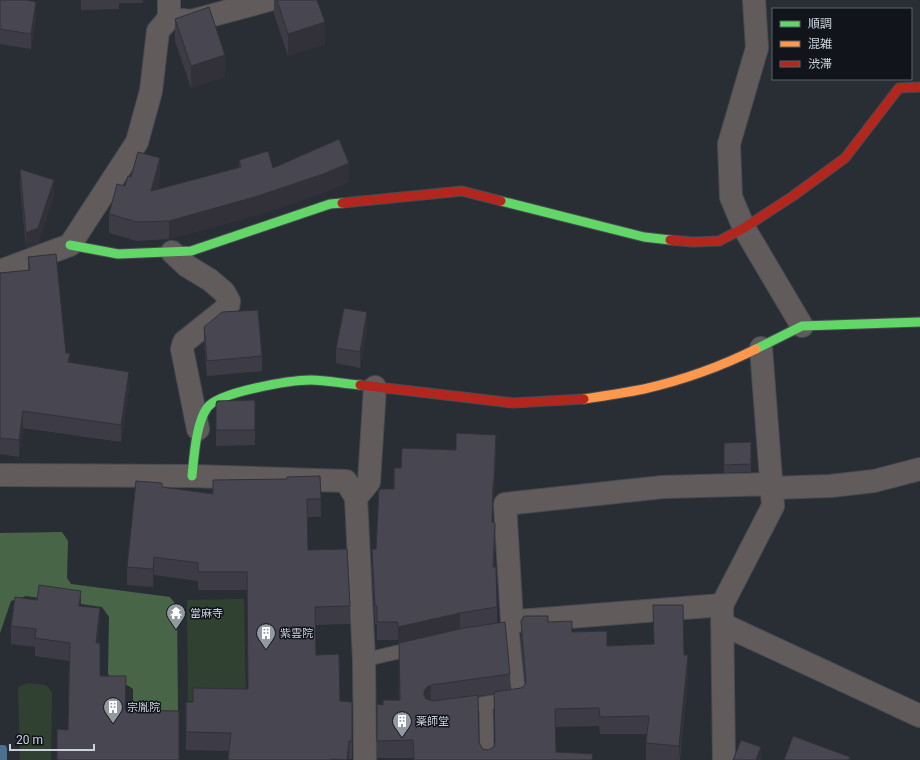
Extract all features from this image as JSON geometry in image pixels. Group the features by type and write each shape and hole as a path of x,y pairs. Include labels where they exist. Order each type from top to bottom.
{"street":[{"path":"70,245 137,142 151,91 158,31 169,9 190,21 269,0"},
{"path":"754,0 756,48 729,144 732,197 744,228 802,326"},
{"path":"0,271 70,245 118,254 191,251 330,204 462,191 644,237 693,242 719,241 744,228 845,158 899,88 920,88"},
{"path":"172,252 187,266 210,280 224,292 229,301 228,307 184,342 182,349 198,429"},
{"path":"192,476 198,429 207,407 226,396 272,384 312,380 513,403 577,400 643,389 698,374 761,348 802,326 920,322"},
{"path":"724,760 722,614 773,506 761,348"},
{"path":"356,498 369,482 375,387"},
{"path":"920,469 874,481 830,486 663,487 505,504 512,626 722,614 920,716"},
{"path":"0,475 192,476 346,480 356,498 364,660 365,760"}],"lane":[{"path":"447,709 519,698 512,626 477,636"},
{"path":"364,660 425,646"},
{"path":"486,703 487,760"}],"green space":[{"path":"62,532 68,541 67,578 71,584 170,597 177,606 178,713 133,711 133,689 127,685 113,684 108,673 109,617 102,607 26,596 11,601 0,633 0,533"},
{"path":"244,599 246,701 188,701 187,600"},
{"path":"27,683 46,685 52,692 51,760 20,760 18,687"}],"building":[{"path":"0,0 26,0 36,2 31,34 0,29"},
{"path":"277,0 317,0 325,22 288,34"},
{"path":"209,7 225,55 191,66 175,19"},
{"path":"339,139 349,163 326,173 258,196 169,221 137,222 109,214 117,184 125,186 128,176 131,177 138,152 160,158 151,191 241,167 239,160 268,151 273,168"},
{"path":"20,169 54,180 38,228 26,233"},
{"path":"56,254 66,353 70,353 68,362 129,372 121,425 23,411 19,440 0,438 0,273 30,270 28,257"},
{"path":"344,308 367,312 360,352 336,348"},
{"path":"258,310 262,356 207,361 204,327 222,312"},
{"path":"255,400 255,430 216,430 217,401"},
{"path":"456,433 496,435 492,522 495,523 493,567 496,567 497,607 460,613 398,627 398,622 377,622 372,549 376,549 379,489 394,489 394,468 401,468 402,448 456,450"},
{"path":"751,442 751,464 724,465 724,443"},
{"path":"320,476 321,499 307,499 308,550 347,549 350,606 315,607 316,655 339,654 340,701 352,702 352,741 349,741 347,760 228,760 231,733 186,732 186,702 193,702 193,688 248,689 247,572 198,572 198,563 154,557 153,569 127,567 136,481 162,483 162,487 213,494 213,480 287,479 287,477"},
{"path":"39,585 81,591 79,606 100,608 96,643 100,643 100,676 126,676 125,710 179,711 179,760 57,760 57,729 68,730 70,643 35,638 36,629 11,626 15,597 37,600"},
{"path":"653,605 683,605 684,655 688,655 679,746 646,743 649,716 600,717 599,708 555,709 556,752 593,754 592,760 414,760 413,740 377,741 377,704 383,705 383,700 400,700 399,643 464,628 505,622 510,674 431,685 424,691 426,699 433,701 478,695 479,743 483,749 488,750 494,747 495,742 494,692 521,688 526,683 521,621 524,616 548,616 548,622 572,621 572,632 607,631 607,646 654,644"},
{"path":"793,736 850,757 849,760 784,760"},
{"path":"741,740 761,747 756,760 733,760"}],"waterway":[{"path":"0,749 3,749 3,760"}],"traffic: fast":[{"path":"501,201 644,237 670,240"},
{"path":"70,245 118,254 191,251 330,204 342,203"},
{"path":"756,349 802,326 920,322"},
{"path":"192,476 196,440 200,422 207,408 214,402 239,392 288,382 317,380 360,385"}],"traffic: slow":[{"path":"584,399 644,389 673,381 715,367 756,349"}],"traffic: jam":[{"path":"670,240 693,242 719,241 744,228 793,196 845,158 899,88 920,87"},
{"path":"342,203 462,191 501,201"},
{"path":"360,385 513,403 584,399"}],"place":[{"name":"當麻寺","path":"176,630"},
{"name":"紫雲院","path":"266,650"},
{"name":"宗胤院","path":"113,724"},
{"name":"薬師堂","path":"402,738"}]}
